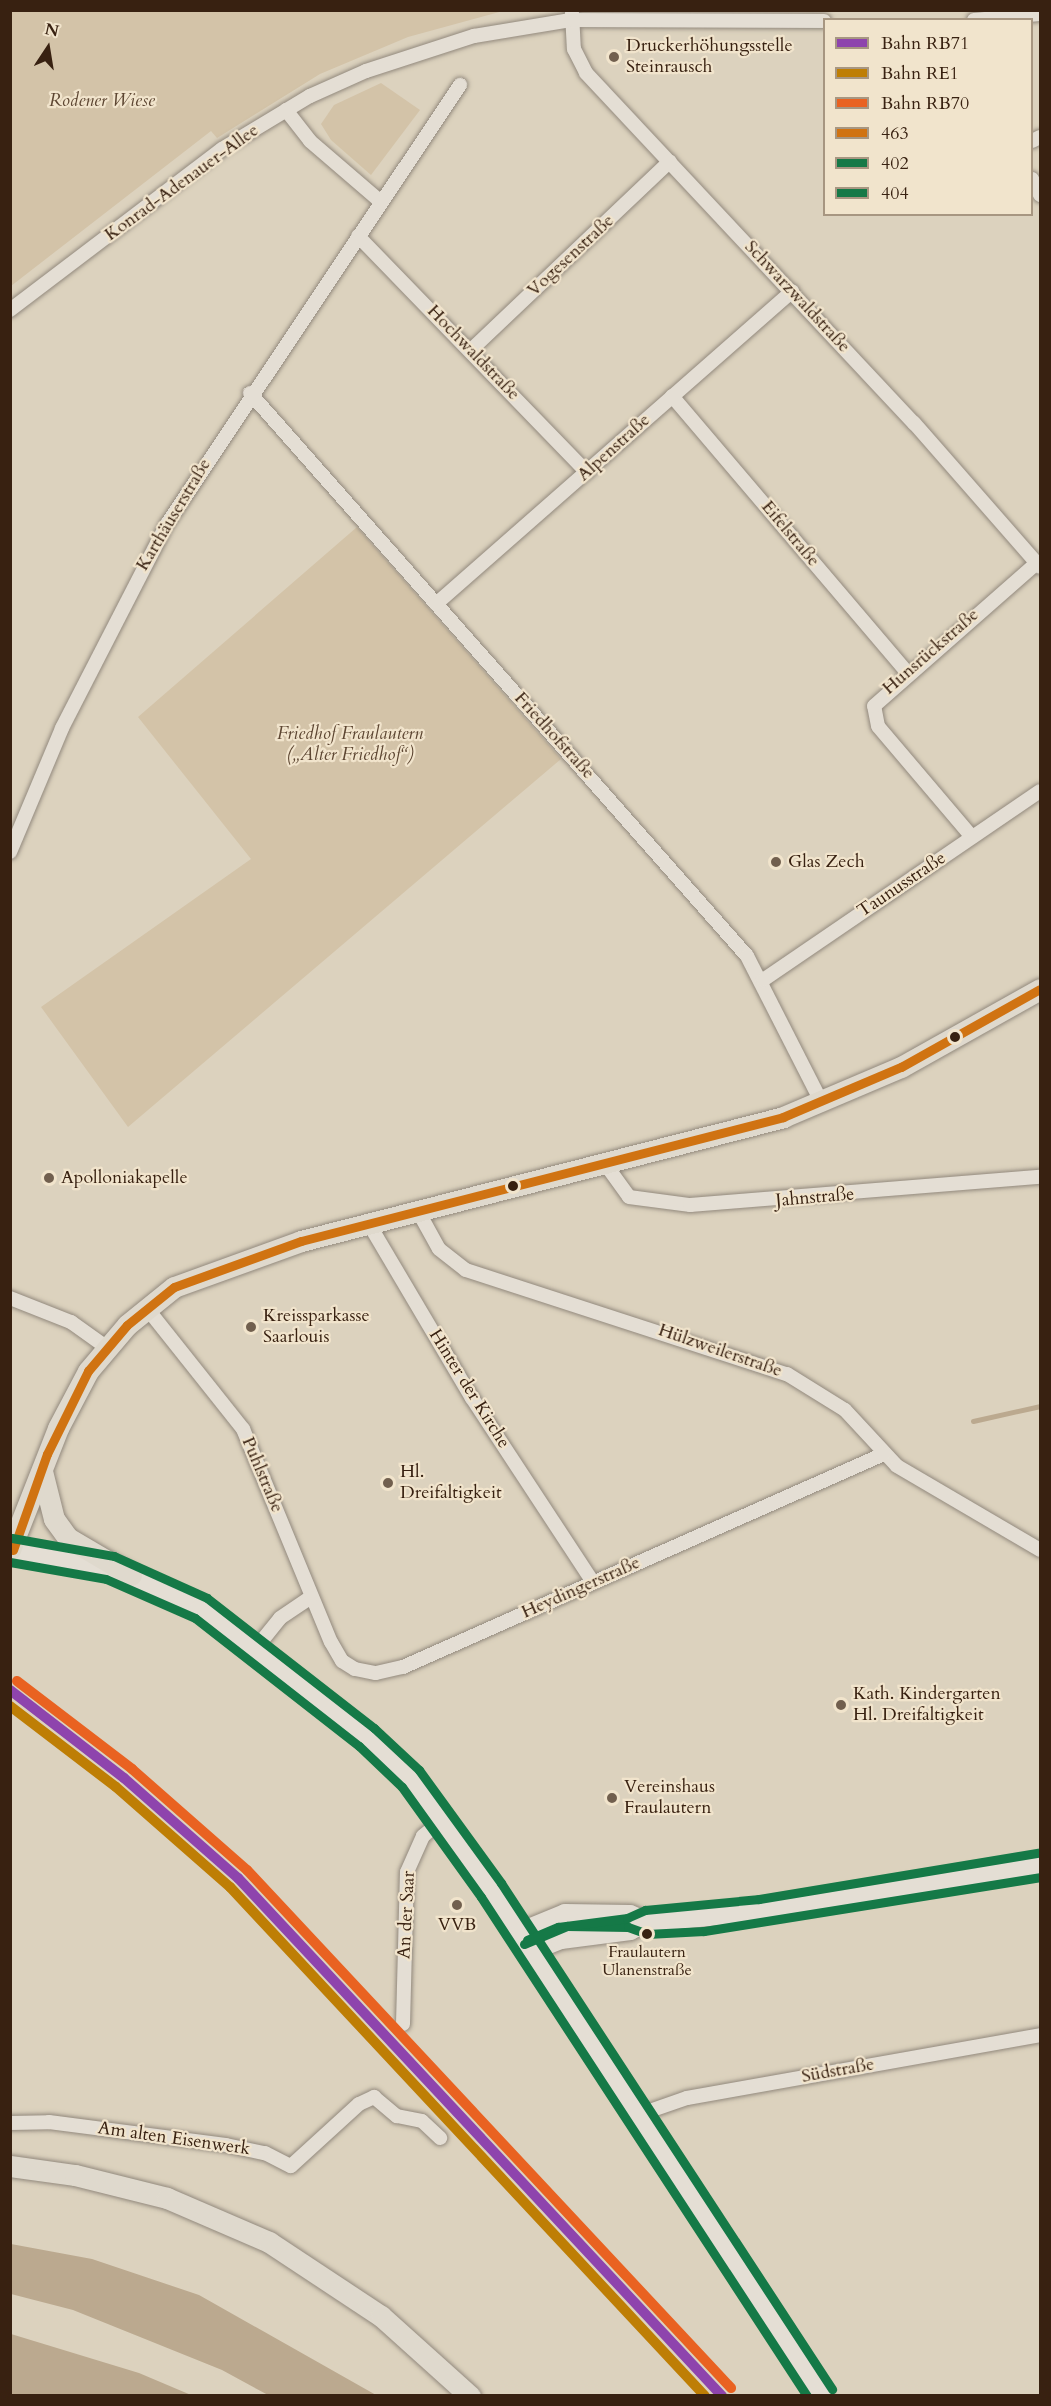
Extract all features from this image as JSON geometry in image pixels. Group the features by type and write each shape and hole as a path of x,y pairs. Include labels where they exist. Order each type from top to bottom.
{"main road":[{"path":"12,1550 42,1467 74,1395 106,1347 146,1307 174,1287 230,1263 418,1211 606,1165 822,1103 1041,989"},
{"path":"42,1467 42,1487 54,1519 68,1538 131,1575"},
{"path":"10,2166 147,2193 269,2242 381,2316 470,2396"}],"street":[{"path":"996,18 1041,14"},
{"name":"Konrad-Adenauer-Allee","path":"10,310 222,149 286,110 418,53 474,36 572,15 823,21"},
{"name":"Schwarzwaldstraße","path":"572,15 574,49 586,73 792,291 1039,565"},
{"name":"Karthäuserstraße","path":"10,852 105,639 167,524 250,393 460,85"},
{"path":"286,110 310,141 381,202"},
{"name":"Vogesenstraße","path":"471,350 670,161"},
{"path":"1033,181 1041,195"},
{"name":"Hochwaldstraße","path":"358,236 587,472"},
{"name":"Alpenstraße","path":"436,604 792,291"},
{"name":"Friedhofstraße","path":"250,393 669,864 763,980 822,1103"},
{"name":"Eifelstraße","path":"672,396 907,672"},
{"name":"Hunsrückstraße","path":"972,837 873,713 877,699 907,672 1039,565"},
{"name":"Taunusstraße","path":"763,980 1041,791"},
{"name":"Jahnstraße","path":"606,1165 629,1197 690,1205 1041,1177"},
{"name":"Hülzweilerstraße","path":"418,1211 439,1249 466,1270 787,1374 844,1410 884,1454 1041,1550"},
{"name":"Hinter der Kirche","path":"369,1224 472,1398 592,1582"},
{"path":"10,1298 72,1322 106,1347"},
{"name":"Puhlstraße","path":"146,1307 243,1430 280,1515 310,1598"},
{"name":"Heydingerstraße","path":"310,1598 342,1661 376,1673 403,1667 884,1454"},
{"path":"12,1550 131,1575 201,1608 256,1648 386,1754 443,1820 822,2396"},
{"path":"256,1648 280,1618 310,1598"},
{"name":"An der Saar","path":"403,2024 407,1872 423,1836 443,1820"},
{"path":"531,1951 561,1939 630,1930 647,1922 761,1911 1041,1865"},
{"path":"519,1933 566,1914 630,1915 647,1922"},
{"name":"Südstraße","path":"638,2115 687,2098 1041,2035"},
{"name":"Am alten Eisenwerk","path":"10,2123 49,2122 226,2145 265,2153 291,2166 359,2104 374,2097 397,2116 422,2121 440,2138"}],"green space":[{"name":"Rodener Wiese","path":"11,10 503,11 408,37 320,74 217,138 211,131 11,286"},
{"path":"381,83 420,110 371,175 331,140 321,124 334,105"},
{"name":"Friedhof Fraulautern („Alter Friedhof“)","path":"357,527 561,759 128,1127 41,1007 251,859 138,717"}],"shaded area":[{"path":"11,2244 92,2259 199,2295 376,2395 268,2395 222,2370 73,2310 11,2294"},
{"path":"11,2334 139,2373 191,2395 11,2395"}],"waterway":[{"path":"973,1421 1040,1406"}],"rail line":[{"name":"RB70","path":"17,1681 132,1769 247,1870 731,2388"},
{"name":"RB71","path":"10,1690 124,1778 238,1878 722,2396"},
{"name":"RE1","path":"10,1706 116,1787 230,1887 705,2396"}],"transit line":[{"name":"463","path":"13,1550 47,1454 88,1371 127,1325 174,1287 301,1241 783,1117 901,1067 1040,989"},
{"name":"404","path":"12,1538 114,1556 207,1598 374,1728 419,1770 501,1883 832,2389"},
{"name":"402","path":"10,1562 106,1579 195,1618 359,1746 402,1787 481,1897 807,2396"},
{"name":"404","path":"527,1940 558,1927 627,1918 645,1910 759,1899 1038,1853"},
{"name":"402","path":"524,1944 567,1926 628,1927 647,1934 704,1931 1040,1877"}],"place":[{"name":"Druckerhöhungsstelle Steinrausch","path":"614,57"},
{"name":"Glas Zech","path":"776,862"},
{"name":"Apolloniakapelle","path":"49,1178"},
{"name":"Kreissparkasse Saarlouis","path":"251,1327"},
{"name":"Hl. Dreifaltigkeit","path":"388,1483"},
{"name":"Kath. Kindergarten Hl. Dreifaltigkeit","path":"841,1705"},
{"name":"Vereinshaus Fraulautern","path":"612,1798"},
{"name":"VVB","path":"457,1905"},
{"name":"Fraulautern Ulanenstraße","path":"647,1934"}]}
